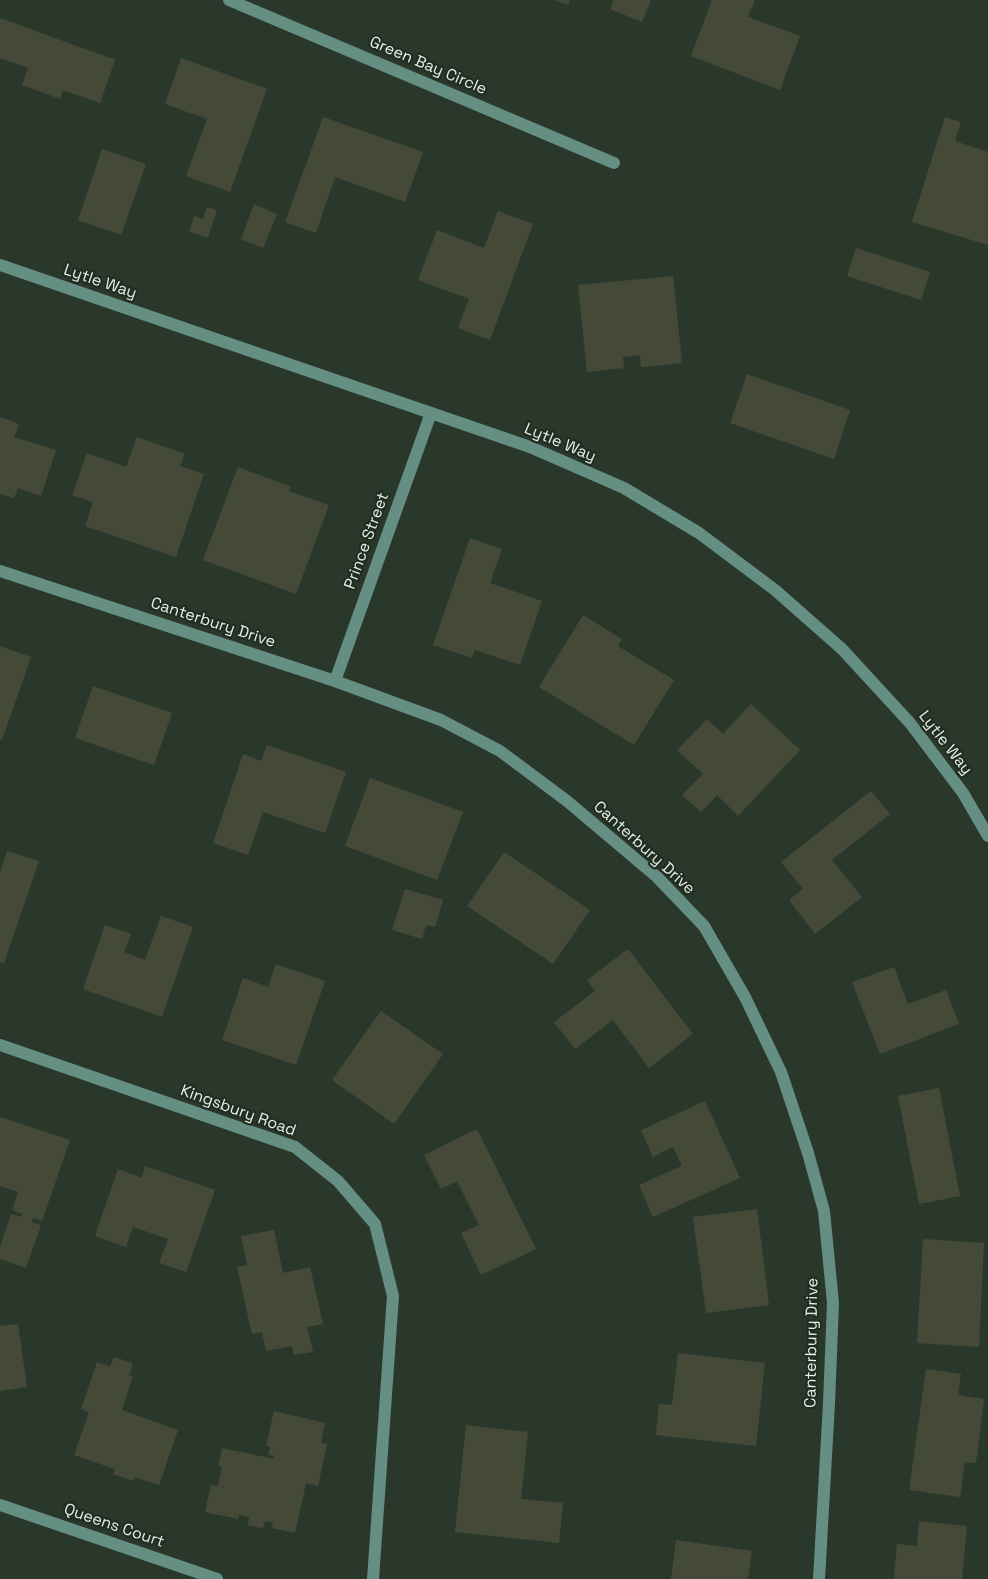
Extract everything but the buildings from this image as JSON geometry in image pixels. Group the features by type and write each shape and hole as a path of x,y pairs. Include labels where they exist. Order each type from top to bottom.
{"street":[{"name":"Green Bay Circle","path":"229,0 614,163"},
{"name":"Lytle Way","path":"0,265 530,447 624,488 699,533 775,590 842,649 910,723 963,793 988,836"},
{"name":"Prince Street","path":"335,681 431,413"},
{"name":"Canterbury Drive","path":"0,571 335,681 441,720 500,752 567,801 657,877 704,926 745,997 781,1072 808,1153 824,1211 832,1303 819,1579"},
{"name":"Kingsbury Road","path":"0,1045 294,1147 338,1181 375,1224 393,1296 373,1579"},
{"name":"Queens Court","path":"0,1505 217,1579"}]}
